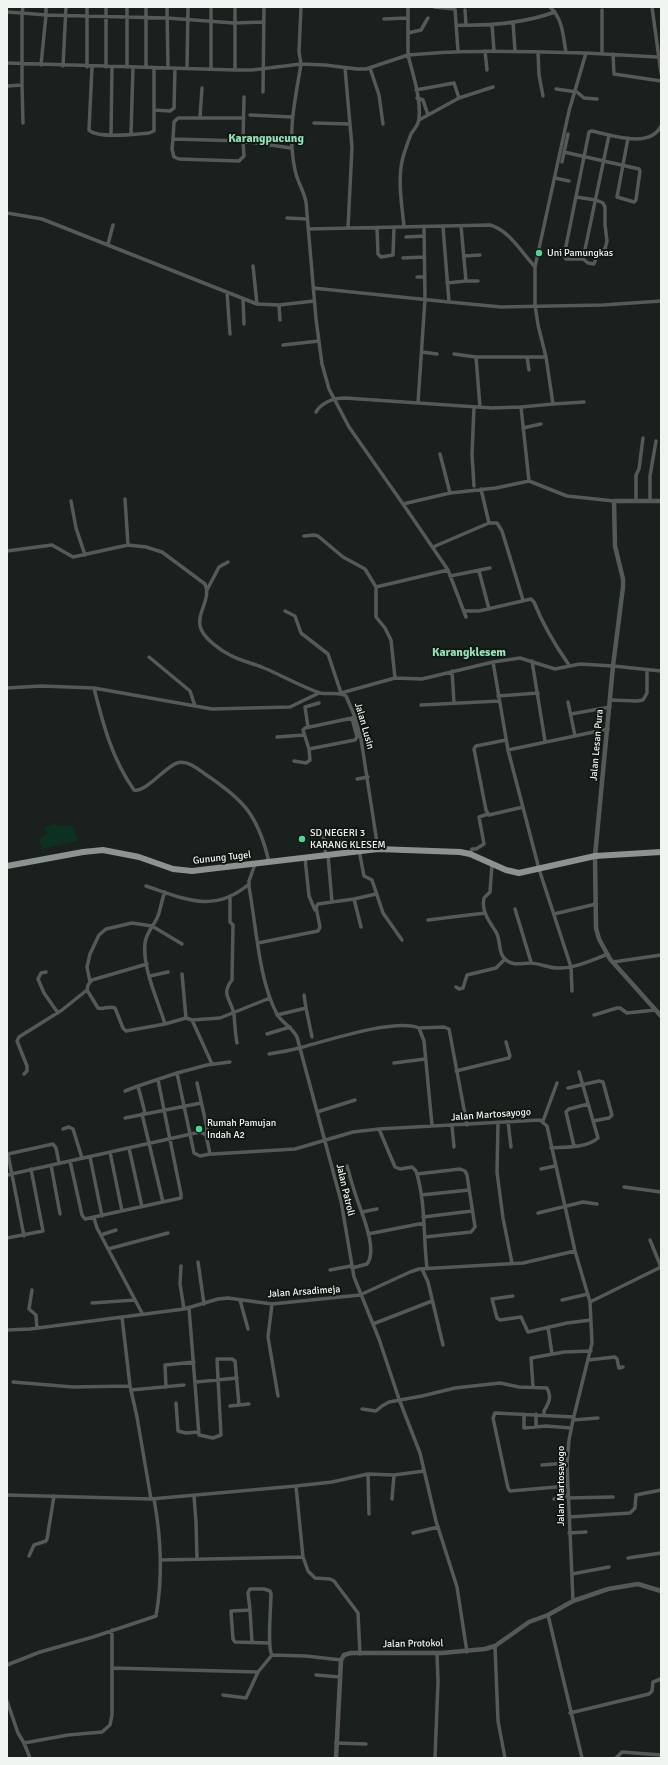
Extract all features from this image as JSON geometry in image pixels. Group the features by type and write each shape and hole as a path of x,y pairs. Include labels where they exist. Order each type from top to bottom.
{"main road":[{"name":"Gunung Tugel","path":"7,866 98,850 139,857 184,871 327,856 359,850 378,849 460,852 470,854 514,872 539,869 595,856 661,852"}],"street":[{"path":"22,123 23,7"},
{"path":"41,66 46,7"},
{"path":"63,66 66,7"},
{"path":"87,7 87,67"},
{"path":"106,7 106,67"},
{"path":"127,7 127,67"},
{"path":"146,7 146,67"},
{"path":"167,7 168,68"},
{"path":"187,68 188,7"},
{"path":"211,7 211,69"},
{"path":"235,7 235,70"},
{"path":"263,92 264,7"},
{"path":"301,7 299,52 301,64 292,116 292,148 295,172 304,192 314,302 322,364 329,389 349,427 448,570 466,617"},
{"path":"408,7 408,55 416,90 419,120"},
{"path":"434,7 455,9 458,51"},
{"path":"550,7 560,20 566,52"},
{"path":"652,7 661,73"},
{"path":"466,10 466,25"},
{"path":"602,10 602,54"},
{"path":"7,12 106,18 167,18 234,22 264,22"},
{"path":"457,25 492,24 538,19 555,12"},
{"path":"384,19 407,18"},
{"path":"408,33 421,30 428,18"},
{"path":"513,22 515,51"},
{"path":"492,24 494,51"},
{"path":"7,63 41,66 235,70 301,64 357,69 370,68 408,55 458,51 566,52 658,57"},
{"path":"485,51 487,70"},
{"path":"538,52 539,75 543,96"},
{"path":"553,404 546,357 538,325 535,305 535,267 574,92 586,53"},
{"path":"613,54 614,74 661,81"},
{"path":"92,67 89,130 93,134 111,135 149,133 154,131 154,68"},
{"path":"111,135 112,67"},
{"path":"131,134 133,67"},
{"path":"154,110 170,111 174,108 175,68"},
{"path":"345,68 352,160 348,228"},
{"path":"370,68 379,95 383,124"},
{"path":"416,90 454,83 458,98"},
{"path":"7,86 22,85"},
{"path":"404,227 400,193 400,170 412,133 419,120 458,98 493,87"},
{"path":"200,117 202,88"},
{"path":"556,89 574,92 584,98 597,99"},
{"path":"244,97 244,118 243,141 244,156 242,159 239,161 176,158 172,154 176,119 200,117 244,118"},
{"path":"417,98 423,100 428,115"},
{"path":"250,116 292,116"},
{"path":"314,123 350,124"},
{"path":"576,197 596,200 603,203 605,206 607,241 605,249 598,253 594,264 588,263 583,259 566,259 564,256 589,132 592,131 628,138 645,139 659,131 661,126"},
{"path":"562,162 568,134"},
{"path":"583,259 609,134"},
{"path":"564,152 603,160 624,165 640,170 636,200 634,202 617,197 624,165 628,138"},
{"path":"173,139 243,141 292,148"},
{"path":"554,178 569,181"},
{"path":"7,213 42,219 257,304 279,305 314,302"},
{"path":"287,218 307,219"},
{"path":"108,244 113,225"},
{"path":"308,229 483,225 496,226 506,234 535,267"},
{"path":"418,403 425,299 424,226"},
{"path":"461,226 466,281"},
{"path":"377,228 378,254 381,257 386,257 393,255 394,227"},
{"path":"443,227 446,283 449,302"},
{"path":"406,236 424,236"},
{"path":"464,256 480,255"},
{"path":"403,258 424,257"},
{"path":"253,266 257,304"},
{"path":"417,277 424,277"},
{"path":"446,283 478,281"},
{"path":"313,288 501,307 535,305 603,306 661,301"},
{"path":"227,292 230,334"},
{"path":"243,299 244,324"},
{"path":"279,305 280,320"},
{"path":"283,345 319,341"},
{"path":"422,352 437,354"},
{"path":"454,354 476,357 546,357"},
{"path":"476,357 480,407"},
{"path":"527,357 528,370"},
{"path":"316,412 321,406 334,398 480,407 521,407 584,402"},
{"path":"474,406 472,454 474,486"},
{"path":"521,407 529,481"},
{"path":"523,428 540,424"},
{"path":"636,501 636,475 639,469 643,438"},
{"path":"650,501 651,467 656,441"},
{"path":"440,454 450,493"},
{"path":"403,504 450,493 496,488 529,481 567,496 614,501 661,501"},
{"path":"481,489 489,523"},
{"path":"125,499 128,545"},
{"path":"71,501 76,528 85,555"},
{"name":"Jalan Lesan Pura","path":"614,501 615,541 623,583 613,666 595,856 596,932 613,962 661,1016"},
{"path":"433,547 489,523 497,524 502,531 523,600"},
{"path":"304,536 318,536 343,558 364,569 376,587 376,617 389,634 391,640 396,678"},
{"path":"7,551 52,545 70,556 85,555 128,545 146,547 162,552 203,581 207,590"},
{"path":"228,562 219,567 207,590 199,621 202,631 230,656 264,667 304,687 319,692 328,694 341,693 396,678 418,680 493,662 520,658 553,669 580,664 661,671"},
{"path":"450,576 490,568"},
{"path":"376,587 448,570"},
{"path":"479,571 489,609"},
{"path":"464,611 479,611 530,599 534,602 545,627 569,666"},
{"name":"Jalan Lusin","path":"285,611 295,616 298,629 304,637 318,645 328,654 341,693 348,699 363,745 378,849"},
{"path":"149,657 190,691 195,706"},
{"path":"532,661 545,741"},
{"path":"493,662 508,750 539,869 571,967 572,992"},
{"path":"610,700 644,700 647,693 647,670"},
{"path":"452,671 454,703"},
{"path":"7,688 35,686 94,688 212,709 286,707 295,705 319,692"},
{"path":"94,688 111,748 134,790 142,789 176,764 184,763 192,765 233,793 245,806 262,836 269,862"},
{"path":"498,696 538,693"},
{"path":"422,705 499,701"},
{"path":"568,702 574,736"},
{"path":"308,726 304,707 320,703"},
{"path":"571,714 610,707"},
{"path":"294,761 306,763 310,760 309,749 303,730 308,726 354,717 355,740 309,749"},
{"path":"508,750 545,741 608,729"},
{"path":"276,737 304,735"},
{"path":"488,814 474,749 476,746 506,740"},
{"path":"357,779 368,777"},
{"path":"470,854 472,849 484,844 479,817 523,807"},
{"path":"323,833 332,902"},
{"path":"359,850 364,876 372,880 383,913 402,940"},
{"path":"258,943 318,931 320,927 309,896 305,858"},
{"name":"Jalan Patroli","path":"255,864 249,884 258,943 270,998 277,1015 295,1033 300,1048 341,1201 351,1267 360,1295 388,1363 399,1399 419,1450 436,1521 457,1587 467,1652"},
{"path":"492,864 490,892 485,896 483,901 485,913 499,937 501,951 505,959 515,964 531,962 550,968 571,967 608,954"},
{"path":"146,886 205,902 230,897 249,884"},
{"path":"165,892 159,914 145,943 147,964 165,1024"},
{"path":"315,910 318,904 376,894"},
{"path":"230,897 230,922 233,925 232,980 227,985 227,992 234,1013 237,1043"},
{"path":"354,899 361,928"},
{"path":"554,914 596,904"},
{"path":"515,909 531,962"},
{"path":"428,920 485,913"},
{"path":"24,1074 27,1071 27,1066 17,1041 18,1038 58,1013 87,990 90,982 87,967 90,954 99,935 106,929 132,923 152,926 166,933 182,944"},
{"path":"613,962 661,955"},
{"path":"456,987 459,989 463,988 467,975 496,968 505,959"},
{"path":"90,982 147,964"},
{"path":"46,972 41,973 38,979 44,993 58,1013"},
{"path":"150,976 168,972"},
{"path":"182,974 186,1018"},
{"path":"87,990 98,1008 114,1008 122,1028 126,1031 165,1024 186,1018 192,1020 220,1018 270,998"},
{"path":"304,995 312,1037"},
{"path":"277,1015 306,1008"},
{"path":"594,1015 617,1008 622,1009 627,1013 655,1010"},
{"path":"192,1020 212,1064"},
{"path":"269,1054 300,1048 369,1030 411,1025 419,1028 447,1027 450,1032 467,1125"},
{"path":"267,1034 290,1027"},
{"path":"419,1028 424,1041 432,1125"},
{"path":"456,1071 509,1058 510,1056 506,1042"},
{"path":"394,1063 425,1059"},
{"path":"125,1090 193,1068 230,1062"},
{"path":"551,1148 574,1146 594,1141 598,1138 579,1072"},
{"path":"177,1073 190,1134"},
{"path":"70,1161 83,1218 94,1218 179,1199 182,1196 158,1080"},
{"path":"568,1088 599,1081 604,1082 612,1115 609,1118 593,1122"},
{"path":"543,1121 558,1083"},
{"path":"197,1084 207,1130 206,1134 210,1154"},
{"path":"138,1086 148,1143 163,1202"},
{"path":"318,1112 355,1100"},
{"path":"125,1118 163,1109 201,1103"},
{"path":"574,1146 566,1112 569,1109 588,1104"},
{"name":"Jalan Martosayogo","path":"190,1134 195,1155 200,1156 210,1154 269,1152 295,1149 355,1132 379,1129 432,1125 452,1126 536,1120 543,1121 547,1126 564,1206 590,1302 591,1351 571,1428 567,1463 573,1601"},
{"path":"508,1122 511,1147"},
{"path":"498,1123 497,1172 503,1218 512,1263"},
{"path":"452,1126 454,1147"},
{"path":"63,1128 69,1127 73,1129 82,1158"},
{"path":"379,1129 395,1168 412,1167 418,1174 424,1223 424,1244 427,1268"},
{"path":"9,1174 170,1138 203,1132 206,1134"},
{"path":"24,1236 9,1174 7,1156 10,1152 53,1144 56,1148 59,1163"},
{"path":"129,1148 142,1207"},
{"path":"110,1152 122,1211"},
{"path":"90,1157 102,1216"},
{"path":"51,1165 60,1214"},
{"path":"330,1270 365,1266 369,1262 370,1256 368,1234 347,1166"},
{"path":"541,1169 555,1166"},
{"path":"7,1238 24,1236 43,1230 31,1169"},
{"path":"418,1174 462,1170 467,1176 475,1227 473,1231 425,1237"},
{"path":"624,1187 661,1192"},
{"path":"421,1196 469,1190"},
{"path":"538,1213 583,1202 597,1204"},
{"path":"362,1212 377,1209"},
{"path":"423,1217 472,1211"},
{"path":"94,1218 101,1235 142,1314"},
{"path":"368,1234 424,1223"},
{"path":"101,1235 116,1230"},
{"path":"108,1249 168,1233"},
{"path":"590,1302 661,1267 650,1240"},
{"name":"Jalan Arsadimeja","path":"7,1330 37,1328 184,1309 218,1299 234,1298 272,1304 360,1295 410,1272 422,1269 531,1262 575,1251"},
{"path":"198,1262 204,1304"},
{"path":"181,1266 180,1284 184,1309"},
{"path":"422,1269 428,1282 442,1345"},
{"path":"32,1290 29,1309 36,1315 37,1328"},
{"path":"562,1300 588,1294"},
{"path":"513,1296 492,1299 497,1318 500,1320 521,1317 528,1332 591,1320"},
{"path":"92,1303 135,1300"},
{"path":"240,1300 248,1329"},
{"path":"373,1324 432,1301"},
{"path":"272,1304 268,1337 278,1396"},
{"path":"189,1308 196,1382 198,1432 200,1436 208,1438 218,1437 221,1435 216,1361 218,1359 234,1359 240,1405"},
{"path":"7,1665 40,1652 156,1616 160,1537 137,1416 130,1388 122,1317"},
{"path":"548,1327 552,1354"},
{"path":"533,1387 534,1376 531,1358 552,1354 591,1351"},
{"path":"588,1360 615,1357 617,1359 618,1368 623,1368"},
{"path":"166,1387 165,1365 194,1362"},
{"path":"196,1382 237,1378"},
{"path":"13,1382 74,1387 130,1388 184,1385"},
{"path":"362,1409 376,1411 386,1403 399,1399 422,1396 455,1388 500,1383 519,1387 546,1388 548,1390 550,1402 544,1411 544,1415"},
{"path":"176,1402 178,1431 186,1433 198,1432"},
{"path":"230,1406 248,1404"},
{"path":"568,1486 510,1491 508,1488 493,1418 496,1413 536,1414 573,1419 598,1418"},
{"path":"524,1414 524,1428 571,1428"},
{"path":"536,1414 536,1427"},
{"path":"542,1465 567,1463"},
{"path":"7,1494 152,1499 332,1482 368,1474 394,1475 424,1471"},
{"path":"368,1474 368,1514"},
{"path":"392,1498 394,1475"},
{"path":"296,1486 303,1557 306,1566 317,1579 330,1579 334,1581 356,1609 360,1618 360,1654"},
{"path":"569,1517 630,1514 635,1508 636,1495 661,1490"},
{"path":"29,1556 34,1545 42,1543 47,1539 54,1496"},
{"path":"194,1496 197,1559"},
{"path":"554,1499 568,1496 614,1497"},
{"path":"413,1533 438,1527"},
{"path":"569,1533 586,1532"},
{"path":"628,1558 661,1553"},
{"path":"160,1560 303,1557"},
{"path":"572,1574 609,1567"},
{"name":"Jalan Protokol","path":"341,1660 348,1654 467,1652 495,1646 530,1622 548,1615 573,1601 608,1589 638,1584 661,1591"},
{"path":"252,1642 249,1589 264,1589 270,1591 271,1626 269,1643 272,1655"},
{"path":"250,1610 231,1611 230,1615 233,1641 269,1643"},
{"path":"548,1615 570,1713 582,1758"},
{"path":"24,1743 68,1735 96,1733 107,1729 110,1725 112,1715 112,1630"},
{"path":"495,1646 498,1721 505,1758"},
{"path":"435,1758 438,1682 437,1653"},
{"path":"272,1655 306,1656 341,1660 336,1758"},
{"path":"223,1695 245,1698 250,1692 258,1672 272,1655"},
{"path":"112,1668 258,1672"},
{"path":"316,1675 340,1677"},
{"path":"570,1713 649,1694 652,1691 653,1682 661,1679"},
{"path":"7,1701 18,1733 30,1758"},
{"path":"336,1743 366,1744"},
{"path":"616,1758 622,1752 661,1755"}],"green space":[{"path":"55,824 60,826 73,825 78,841 42,849 39,839 47,834 43,827"}],"place":[{"name":"Uni Pamungkas","path":"539,253"},
{"name":"SD NEGERI 3 KARANG KLESEM","path":"302,839"},
{"name":"Rumah Pamujan Indah A2","path":"199,1129"}],"district":[{"name":"Karangpucung","path":"266,139"},
{"name":"Karangklesem","path":"469,653"}]}
